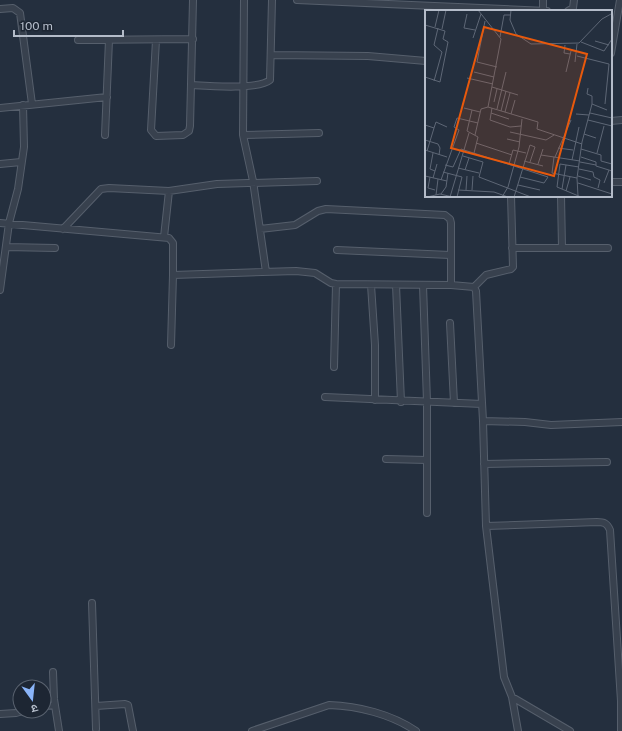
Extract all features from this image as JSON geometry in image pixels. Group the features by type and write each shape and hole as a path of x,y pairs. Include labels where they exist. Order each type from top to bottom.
{"street":[{"path":"156,40 152,134 156,136 183,135 189,130 192,85 193,0"},
{"path":"244,0 242,86 243,135 253,181 266,272"},
{"path":"192,85 242,86 266,84 270,80 272,55 272,0"},
{"path":"297,0 488,10"},
{"path":"570,10 573,8 574,0"},
{"path":"612,47 620,0"},
{"path":"0,9 13,8 20,13 32,104"},
{"path":"78,40 192,39"},
{"path":"105,135 109,40"},
{"path":"272,55 368,56 425,60"},
{"path":"0,108 107,96"},
{"path":"0,290 9,223 18,188 24,147 23,105"},
{"path":"612,121 622,120"},
{"path":"243,135 319,133"},
{"path":"0,164 21,162"},
{"path":"63,229 101,189 109,188 169,191 201,185 253,181 316,181"},
{"path":"164,237 169,191"},
{"path":"174,275 311,272 336,284 451,285 474,287 486,275 512,269 511,197"},
{"path":"561,197 562,248"},
{"path":"260,229 295,225 318,211 326,209 445,215 450,219 451,223 451,285"},
{"path":"0,223 169,238 173,243 174,275 171,345"},
{"path":"6,247 55,248"},
{"path":"512,248 608,248"},
{"path":"337,250 450,255"},
{"path":"334,367 336,284"},
{"path":"371,285 375,345 375,400"},
{"path":"396,285 401,402"},
{"path":"423,285 427,402 427,513"},
{"path":"474,287 476,291 483,421 486,526 504,677 512,697 518,731"},
{"path":"450,323 454,403"},
{"path":"325,398 482,404"},
{"path":"483,421 525,422 551,425 622,422"},
{"path":"386,459 427,460"},
{"path":"484,464 607,462"},
{"path":"486,526 597,522 603,522 608,525 610,530 621,701 621,731"},
{"path":"92,603 96,729"},
{"path":"53,672 55,705 59,731"},
{"path":"512,697 570,731"},
{"path":"96,706 128,705 133,731"},
{"path":"252,731 329,705 376,712 408,725 416,731"},
{"path":"0,714 12,712"}]}
